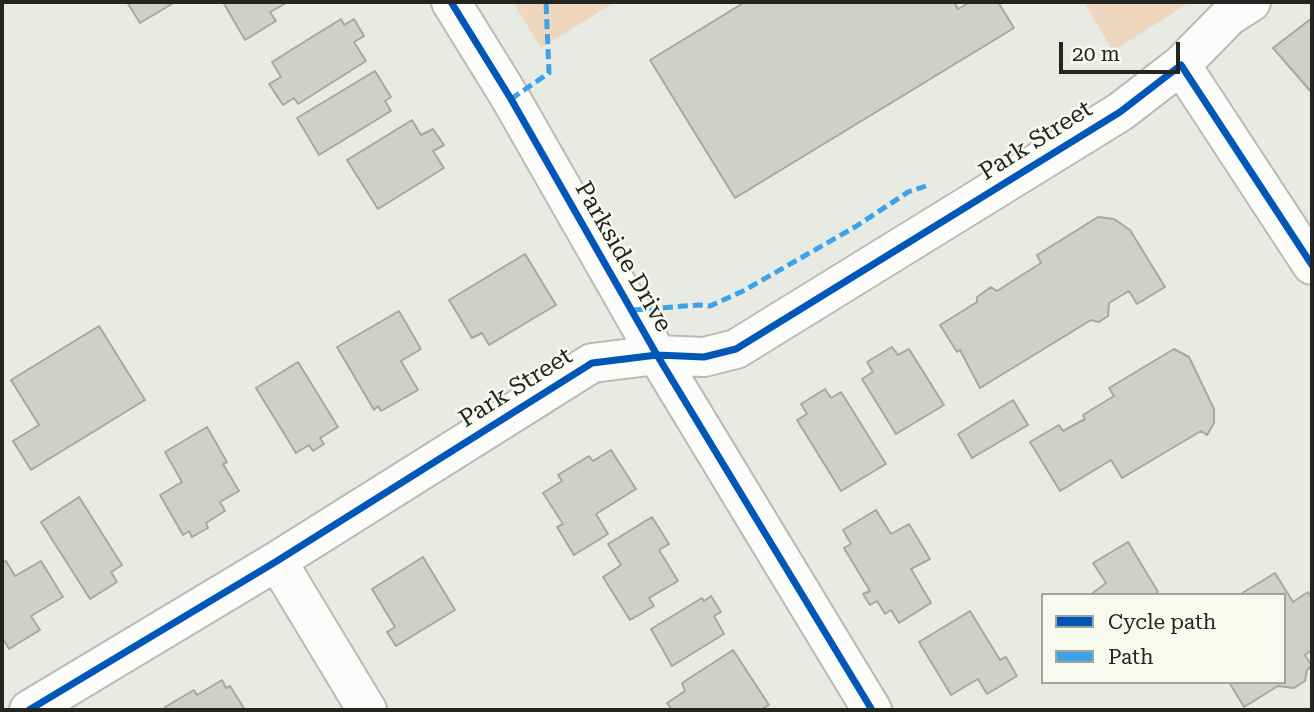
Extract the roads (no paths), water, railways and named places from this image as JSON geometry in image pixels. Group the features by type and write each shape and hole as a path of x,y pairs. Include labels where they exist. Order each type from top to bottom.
{"street":[{"name":"Parkside Drive","path":"451,2 511,99 657,355 872,710"},
{"name":"Park Street","path":"29,710 276,561 592,363 657,355 704,357 736,349 1120,112 1181,65 1229,16 1251,2"},
{"path":"1181,65 1312,265"},
{"path":"276,561 367,710"}]}
